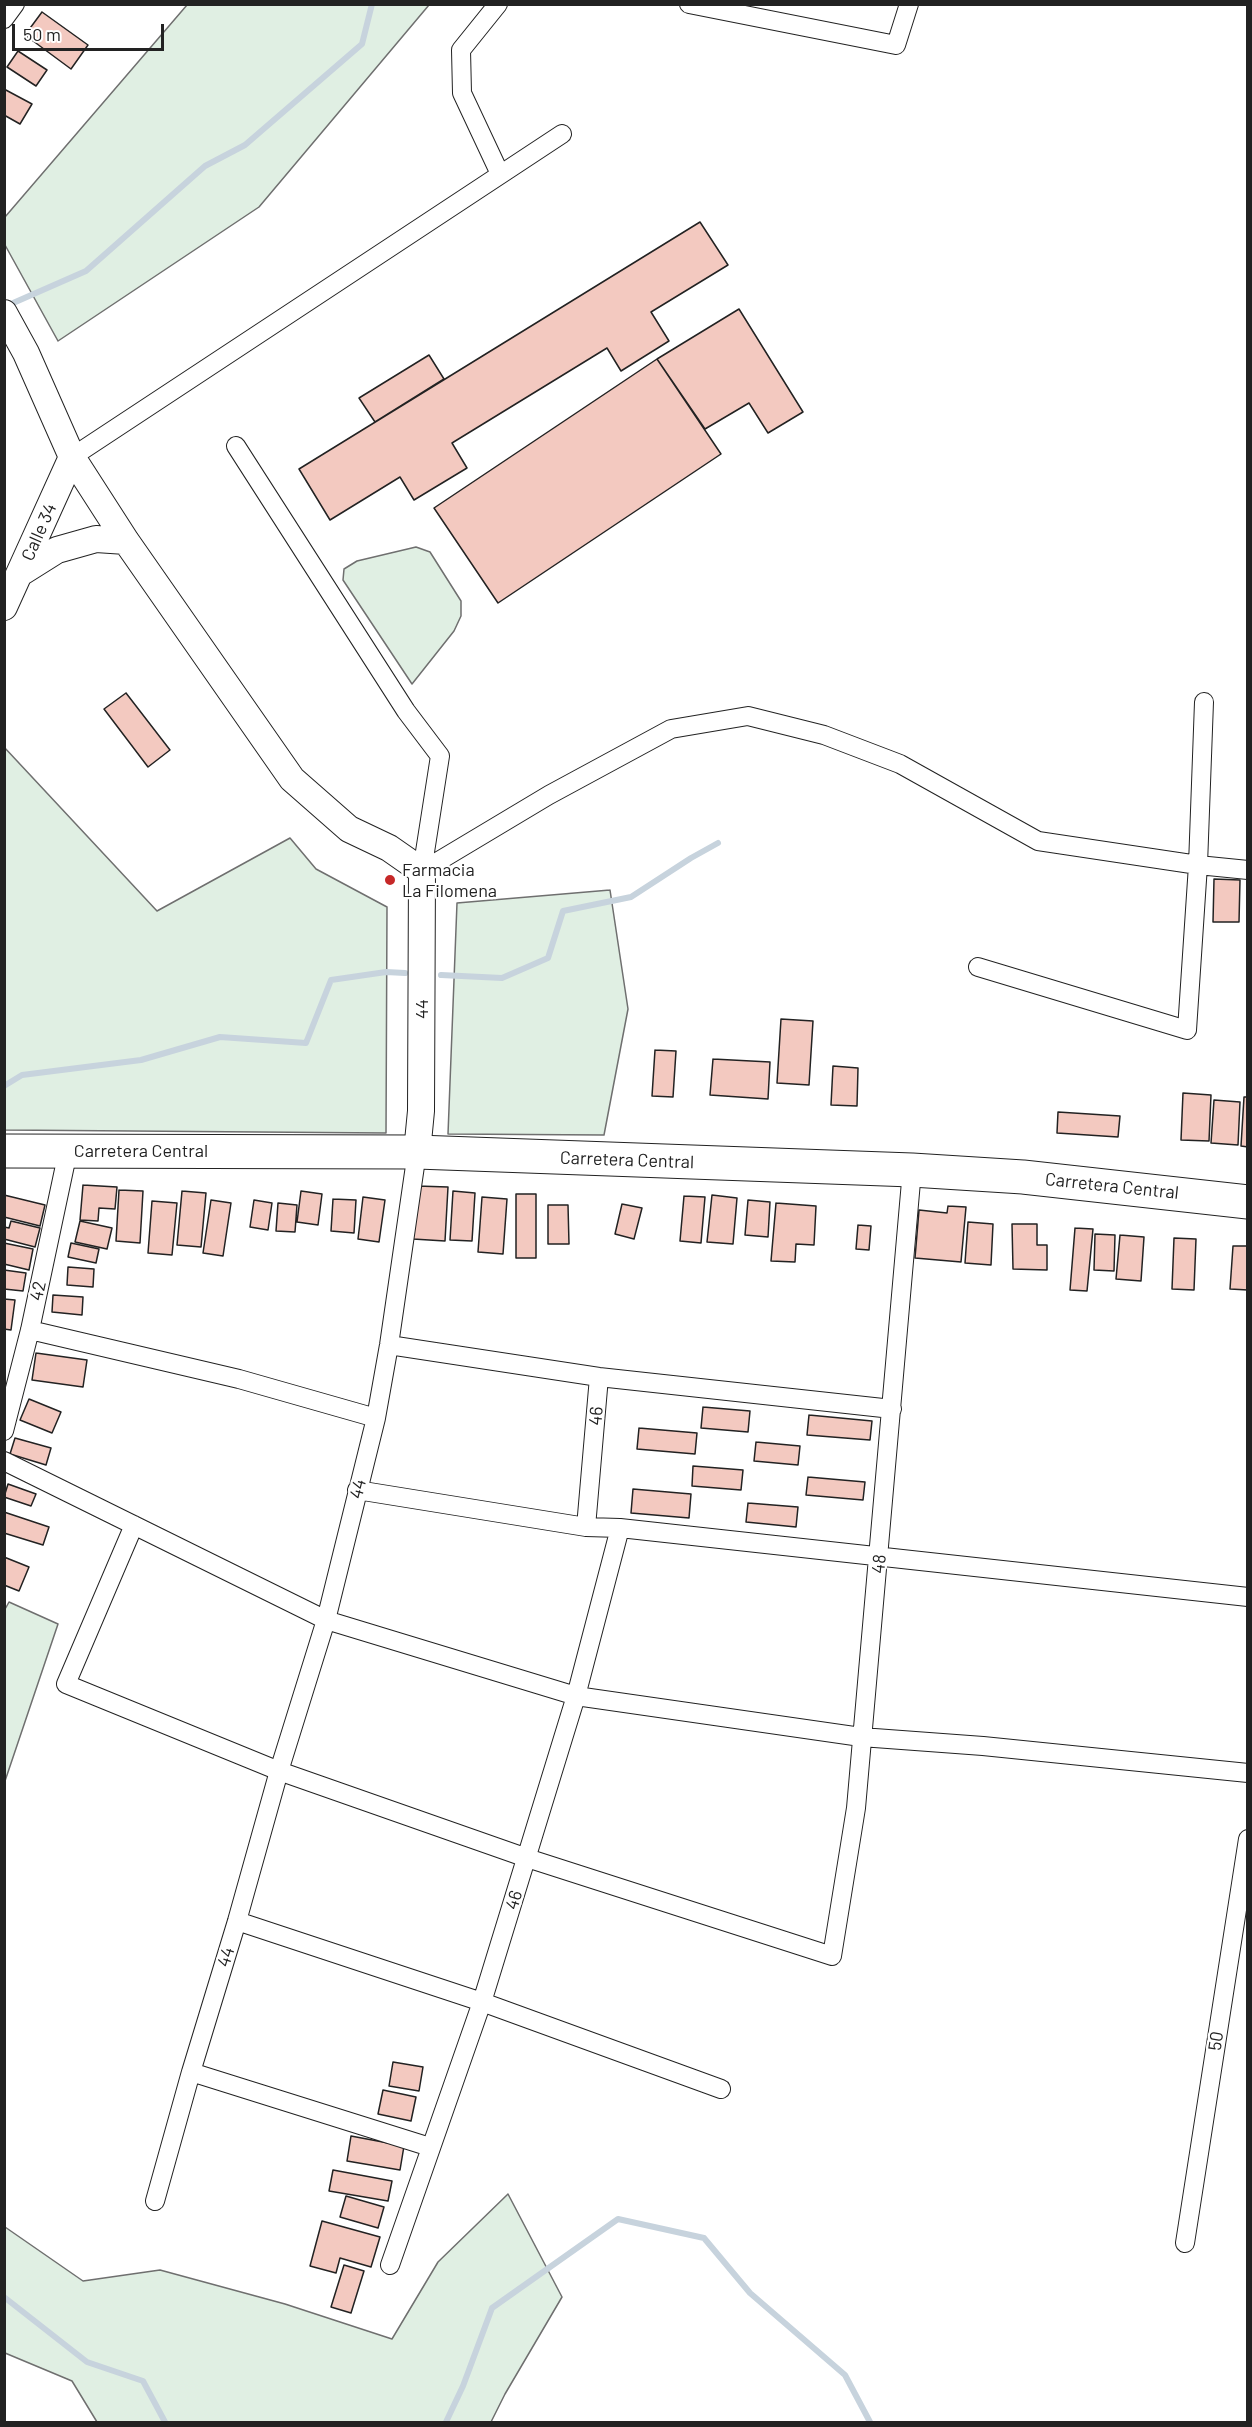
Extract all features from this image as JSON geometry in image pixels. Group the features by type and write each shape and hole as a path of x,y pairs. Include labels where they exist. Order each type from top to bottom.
{"highway":[{"name":"Carretera Central","path":"4,1151 417,1152 912,1170 1031,1177 1248,1202"}],"street":[{"path":"4,19 15,4"},
{"path":"498,4 461,50 462,93 500,174"},
{"path":"699,6 896,45 909,4"},
{"path":"72,457 562,134"},
{"path":"4,313 26,353 72,457 126,541 292,779 349,829 390,848 422,871 549,795 671,729 748,717 824,735 900,764 1038,841 1198,865 1248,870"},
{"name":"44","path":"155,2201 279,1771 326,1620 376,1418 389,1345 421,1112 422,871 440,756 399,701 236,446"},
{"name":"Calle 34","path":"4,607 22,572 72,457"},
{"path":"22,572 57,550 96,539 126,541"},
{"path":"978,967 1187,1030 1198,865 1204,702"},
{"name":"42","path":"4,1431 30,1330 68,1151"},
{"name":"48","path":"526,1858 832,1956 856,1808 912,1170"},
{"path":"30,1330 239,1379 376,1418"},
{"path":"389,1345 599,1377 892,1409"},
{"name":"46","path":"586,1527 599,1377"},
{"path":"4,1461 326,1620 576,1696 861,1737 983,1746 1248,1773"},
{"path":"357,1490 586,1527 620,1528 1248,1597"},
{"path":"134,1525 66,1684 279,1771 526,1858"},
{"name":"46","path":"390,2265 482,2002 576,1696 620,1528"},
{"name":"50","path":"1185,2242 1248,1839"},
{"path":"237,1921 482,2002 721,2089"},
{"path":"191,2072 430,2147"}],"green space":[{"path":"187,5 429,5 259,207 58,341 5,245 5,217"},
{"path":"416,547 430,552 461,601 461,616 454,631 412,684 343,580 344,569 357,561"},
{"path":"4,747 157,911 290,838 316,869 387,907 386,1133 5,1130"},
{"path":"610,890 628,1009 604,1135 448,1134 457,903"},
{"path":"9,1602 58,1624 5,1781 4,1611"},
{"path":"508,2194 562,2297 491,2422 97,2422 72,2381 5,2353 5,2227 83,2281 160,2270 285,2304 392,2339 438,2262"}],"building":[{"path":"42,12 88,45 71,69 25,35"},
{"path":"18,51 47,70 36,86 7,67"},
{"path":"4,89 32,104 20,124 4,115"},
{"path":"700,222 728,265 651,312 669,341 621,371 607,348 452,443 467,468 414,500 400,477 330,520 299,469"},
{"path":"739,309 803,412 768,433 749,403 705,429 657,359"},
{"path":"429,355 444,379 375,422 359,398"},
{"path":"657,359 721,454 498,603 434,508"},
{"path":"126,693 170,750 148,767 104,709"},
{"path":"1214,879 1240,880 1239,922 1213,922"},
{"path":"781,1019 813,1021 809,1085 777,1083"},
{"path":"655,1050 676,1051 673,1097 652,1096"},
{"path":"713,1059 770,1062 768,1099 710,1095"},
{"path":"833,1066 858,1068 857,1106 831,1105"},
{"path":"1183,1093 1211,1095 1209,1141 1181,1140"},
{"path":"1244,1097 1248,1097 1248,1147 1241,1146"},
{"path":"1214,1100 1240,1102 1238,1145 1211,1143"},
{"path":"1058,1112 1120,1116 1118,1137 1057,1133"},
{"path":"83,1185 117,1187 115,1209 99,1208 98,1221 80,1220"},
{"path":"417,1186 448,1187 445,1241 413,1239"},
{"path":"119,1190 143,1191 140,1243 116,1241"},
{"path":"182,1191 206,1193 201,1247 177,1245"},
{"path":"301,1191 322,1194 318,1225 297,1222"},
{"path":"453,1191 475,1193 472,1241 450,1240"},
{"path":"516,1194 536,1194 536,1258 516,1258"},
{"path":"4,1195 45,1205 40,1226 4,1217"},
{"path":"712,1195 737,1198 733,1244 707,1242"},
{"path":"684,1196 705,1197 701,1243 680,1241"},
{"path":"363,1197 385,1200 379,1242 358,1239"},
{"path":"482,1197 507,1199 503,1254 478,1252"},
{"path":"333,1199 356,1200 354,1233 331,1231"},
{"path":"211,1200 231,1203 223,1256 203,1253"},
{"path":"254,1200 272,1203 268,1230 250,1227"},
{"path":"748,1200 770,1202 768,1237 745,1235"},
{"path":"152,1201 177,1203 172,1255 148,1253"},
{"path":"278,1203 297,1205 295,1232 276,1231"},
{"path":"776,1203 816,1206 814,1245 796,1244 795,1262 771,1261"},
{"path":"622,1204 642,1208 634,1239 615,1234"},
{"path":"548,1205 568,1205 569,1244 548,1244"},
{"path":"948,1206 966,1207 961,1262 915,1258 919,1210 947,1213"},
{"path":"11,1221 40,1228 35,1247 4,1239 4,1227 9,1228"},
{"path":"80,1221 112,1228 107,1249 75,1242"},
{"path":"968,1222 993,1224 991,1265 965,1263"},
{"path":"1012,1224 1037,1224 1037,1245 1047,1245 1047,1270 1013,1269"},
{"path":"858,1225 871,1226 869,1250 856,1249"},
{"path":"1075,1228 1093,1229 1087,1291 1070,1290"},
{"path":"1095,1234 1115,1235 1114,1271 1094,1270"},
{"path":"1120,1235 1144,1237 1141,1281 1116,1279"},
{"path":"1174,1238 1196,1239 1194,1290 1172,1289"},
{"path":"4,1243 33,1249 29,1270 4,1264"},
{"path":"71,1243 99,1249 96,1263 68,1257"},
{"path":"1233,1246 1248,1246 1248,1290 1230,1289"},
{"path":"68,1267 94,1269 93,1287 67,1285"},
{"path":"4,1270 26,1273 23,1291 4,1289"},
{"path":"53,1295 83,1297 82,1315 52,1312"},
{"path":"4,1299 15,1300 11,1330 4,1329"},
{"path":"36,1353 87,1360 83,1387 32,1380"},
{"path":"29,1399 61,1412 52,1433 20,1420"},
{"path":"703,1407 750,1411 748,1432 701,1428"},
{"path":"809,1415 872,1421 870,1440 807,1435"},
{"path":"639,1428 697,1433 695,1454 637,1449"},
{"path":"15,1438 51,1448 46,1465 10,1454"},
{"path":"756,1442 800,1446 798,1465 754,1461"},
{"path":"693,1466 743,1470 741,1490 692,1486"},
{"path":"808,1477 865,1482 863,1500 806,1495"},
{"path":"8,1484 36,1494 31,1506 4,1497"},
{"path":"633,1489 691,1494 689,1518 631,1513"},
{"path":"748,1503 798,1507 796,1527 746,1522"},
{"path":"4,1512 49,1527 43,1545 4,1533"},
{"path":"4,1557 29,1567 19,1591 4,1585"},
{"path":"393,2062 423,2067 419,2091 389,2086"},
{"path":"383,2090 416,2097 411,2121 378,2114"},
{"path":"351,2136 404,2146 400,2170 347,2161"},
{"path":"333,2170 392,2181 388,2201 329,2191"},
{"path":"346,2196 384,2207 378,2228 340,2217"},
{"path":"322,2221 380,2237 371,2267 340,2258 336,2273 310,2266"},
{"path":"344,2265 364,2271 351,2313 331,2307"}],"waterway":[{"path":"4,307 86,271 205,166 245,145 362,44 372,4"},
{"path":"441,975 502,978 548,958 563,911 631,897 718,843"},
{"path":"4,1086 22,1075 141,1060 220,1037 306,1043 331,980 386,972 405,973"},
{"path":"446,2422 463,2386 492,2308 618,2219 704,2238 750,2293 845,2375 870,2422"},
{"path":"4,2297 87,2362 143,2381 165,2422"}],"place":[{"name":"Farmacia La Filomena","path":"390,880"}]}
